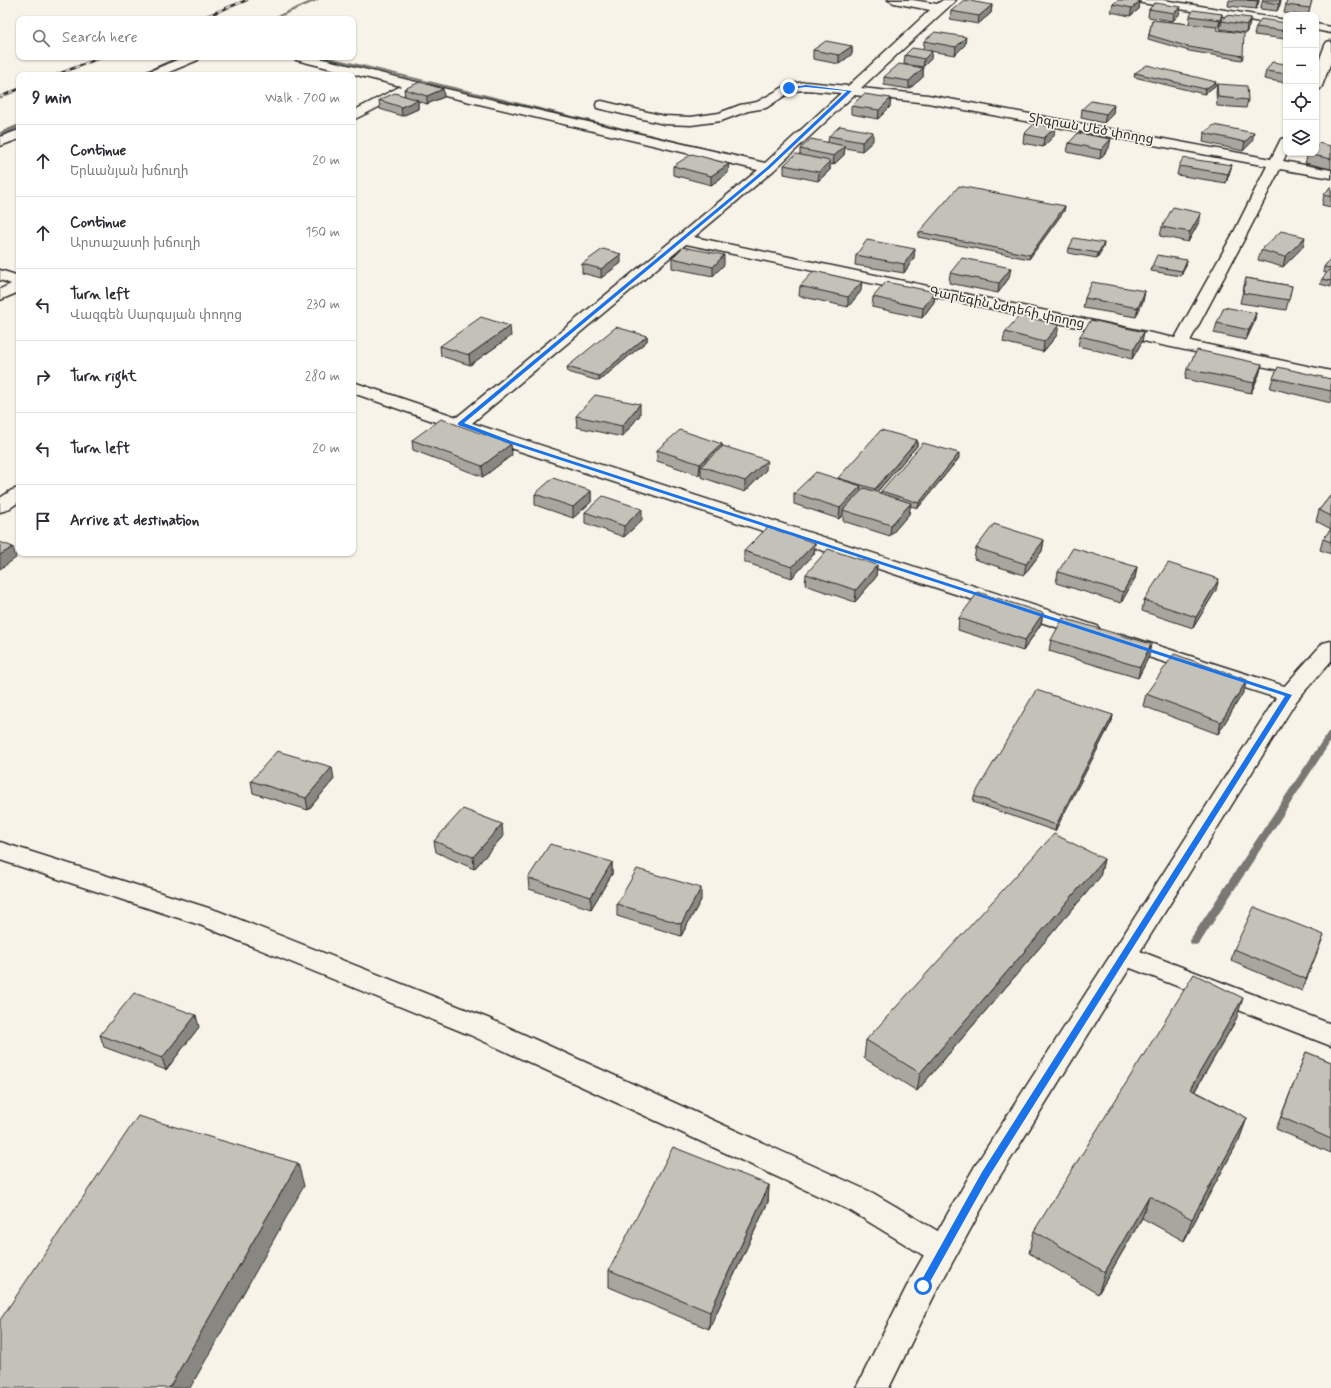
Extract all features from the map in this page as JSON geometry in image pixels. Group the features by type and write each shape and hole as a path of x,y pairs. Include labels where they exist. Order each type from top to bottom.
{"street":[{"path":"894,0 944,4"},
{"path":"1142,0 1283,22"},
{"path":"460,424 768,168 944,4"},
{"path":"1319,28 1331,30"},
{"path":"1317,84 1331,45"},
{"path":"159,72 187,60"},
{"path":"312,60 412,85 768,168"},
{"path":"356,114 412,85"},
{"name":"Տիգրան Մեծ փողոց","path":"602,104 664,120 691,121 720,118 745,108 761,105 789,88 806,86 928,99 1331,174"},
{"path":"0,142 16,135"},
{"path":"1180,344 1242,230 1283,148"},
{"name":"Գարեգին Նժդեհի փողոց","path":"684,239 1331,376"},
{"path":"0,274 16,279"},
{"path":"0,295 16,287"},
{"path":"356,388 517,444 1289,695"},
{"path":"0,506 16,496"},
{"path":"872,1388 942,1250 985,1175 1289,695 1331,648"},
{"path":"0,851 209,918 480,1027 862,1202 942,1250"},
{"path":"1124,955 1331,1035"}],"building":[{"path":"964,0 992,5 979,16 951,11"},
{"path":"1118,0 1140,1 1132,8 1113,4"},
{"path":"1280,0 1279,4 1262,1"},
{"path":"1287,0 1312,0 1310,8 1286,5"},
{"path":"1155,3 1181,7 1174,13 1149,9"},
{"path":"1193,10 1222,14 1220,20 1190,16"},
{"path":"1226,15 1251,18 1247,25 1222,21"},
{"path":"1261,19 1283,23 1283,31 1256,27"},
{"path":"1152,20 1217,27 1217,30 1244,33 1243,56 1189,47 1149,35"},
{"path":"935,32 966,37 956,47 924,41"},
{"path":"826,41 852,46 839,55 813,50"},
{"path":"912,48 932,51 924,59 905,55"},
{"path":"1272,62 1283,64 1283,74 1266,71"},
{"path":"899,64 923,68 909,81 884,77"},
{"path":"1147,65 1216,82 1205,89 1135,73"},
{"path":"420,82 443,89 427,96 404,89"},
{"path":"1217,84 1247,86 1248,100 1218,97"},
{"path":"395,93 418,100 401,107 379,100"},
{"path":"864,94 891,98 879,110 851,106"},
{"path":"1091,101 1114,105 1106,114 1082,109"},
{"path":"1035,123 1055,127 1044,138 1024,134"},
{"path":"1214,125 1254,133 1245,142 1204,133"},
{"path":"840,126 873,132 862,142 829,136"},
{"path":"1078,133 1111,139 1101,150 1069,143"},
{"path":"811,139 845,146 834,156 800,149"},
{"path":"1319,143 1331,146 1331,159 1317,156 1319,156"},
{"path":"692,154 729,164 711,176 673,166"},
{"path":"796,154 830,161 819,172 784,165"},
{"path":"1183,158 1232,165 1228,174 1179,166"},
{"path":"959,186 1065,206 1030,255 919,232"},
{"path":"1331,186 1331,197 1324,195"},
{"path":"1173,207 1201,213 1190,232 1162,227"},
{"path":"1281,231 1305,237 1285,257 1261,250"},
{"path":"1074,238 1104,243 1098,253 1069,248"},
{"path":"867,240 915,249 904,264 856,255"},
{"path":"683,247 724,255 713,267 672,258"},
{"path":"603,249 621,254 601,269 582,264"},
{"path":"1157,255 1187,260 1182,271 1152,266"},
{"path":"962,258 1011,268 999,283 950,273"},
{"path":"1331,258 1331,268 1324,267"},
{"path":"1329,270 1331,270 1331,281 1322,279"},
{"path":"814,271 862,282 848,297 800,286"},
{"path":"1246,278 1292,286 1289,300 1243,293"},
{"path":"886,282 935,292 923,308 873,297"},
{"path":"1092,282 1145,291 1138,308 1085,298"},
{"path":"1224,307 1256,313 1249,330 1217,323"},
{"path":"1020,315 1059,325 1044,342 1005,332"},
{"path":"481,317 510,326 469,355 440,346"},
{"path":"1091,320 1144,332 1134,349 1080,336"},
{"path":"616,327 647,336 599,376 567,367"},
{"path":"1197,350 1262,364 1254,383 1187,369"},
{"path":"1278,367 1331,379 1331,391 1273,378"},
{"path":"595,395 640,404 622,426 576,416"},
{"path":"441,419 511,444 482,466 412,440"},
{"path":"680,430 722,444 700,464 657,450"},
{"path":"881,430 917,440 875,489 838,478"},
{"path":"923,443 959,453 919,503 881,491"},
{"path":"723,446 767,460 745,481 701,466"},
{"path":"816,472 861,486 840,508 794,493"},
{"path":"553,478 591,491 573,507 535,494"},
{"path":"864,488 911,503 891,525 843,510"},
{"path":"1331,495 1331,516 1319,510"},
{"path":"603,496 642,509 624,526 585,512"},
{"path":"994,524 1044,540 1026,564 976,548"},
{"path":"768,527 815,543 792,567 744,551"},
{"path":"1331,529 1331,542 1323,539"},
{"path":"0,542 13,547 0,555"},
{"path":"1073,548 1137,567 1123,592 1058,572"},
{"path":"828,549 877,565 856,590 806,574"},
{"path":"1168,563 1219,579 1196,617 1144,600"},
{"path":"978,592 1043,613 1025,640 959,618"},
{"path":"1063,618 1151,644 1140,667 1051,640"},
{"path":"1174,654 1247,680 1221,722 1146,694"},
{"path":"1036,690 1113,715 1056,825 974,796"},
{"path":"277,751 332,767 306,798 251,781"},
{"path":"463,809 502,824 473,857 434,841"},
{"path":"1054,834 1104,859 920,1073 866,1040"},
{"path":"550,844 612,862 591,897 528,878"},
{"path":"637,869 701,888 681,924 617,904"},
{"path":"1254,907 1324,935 1306,979 1234,949"},
{"path":"1194,974 1243,998 1190,1089 1247,1118 1192,1219 1149,1196 1105,1272 1034,1231"},
{"path":"134,993 196,1015 162,1058 100,1035"},
{"path":"1306,1052 1331,1062 1331,1139 1281,1117"},
{"path":"138,1116 298,1163 169,1388 0,1388 0,1320"},
{"path":"673,1147 769,1185 710,1312 609,1270"}],"waterway":[{"path":"278,16 317,0"},
{"path":"146,72 174,60"},
{"path":"336,60 729,154"},
{"path":"0,134 16,127"},
{"path":"1195,941 1331,734"}],"railway":[{"path":"207,16 247,0"},
{"path":"64,72 94,60"},
{"path":"0,97 16,90"}],"route":[{"path":"789,88 806,86 850,91 768,168 460,424 510,442 1289,695 985,1175 923,1286"}]}
